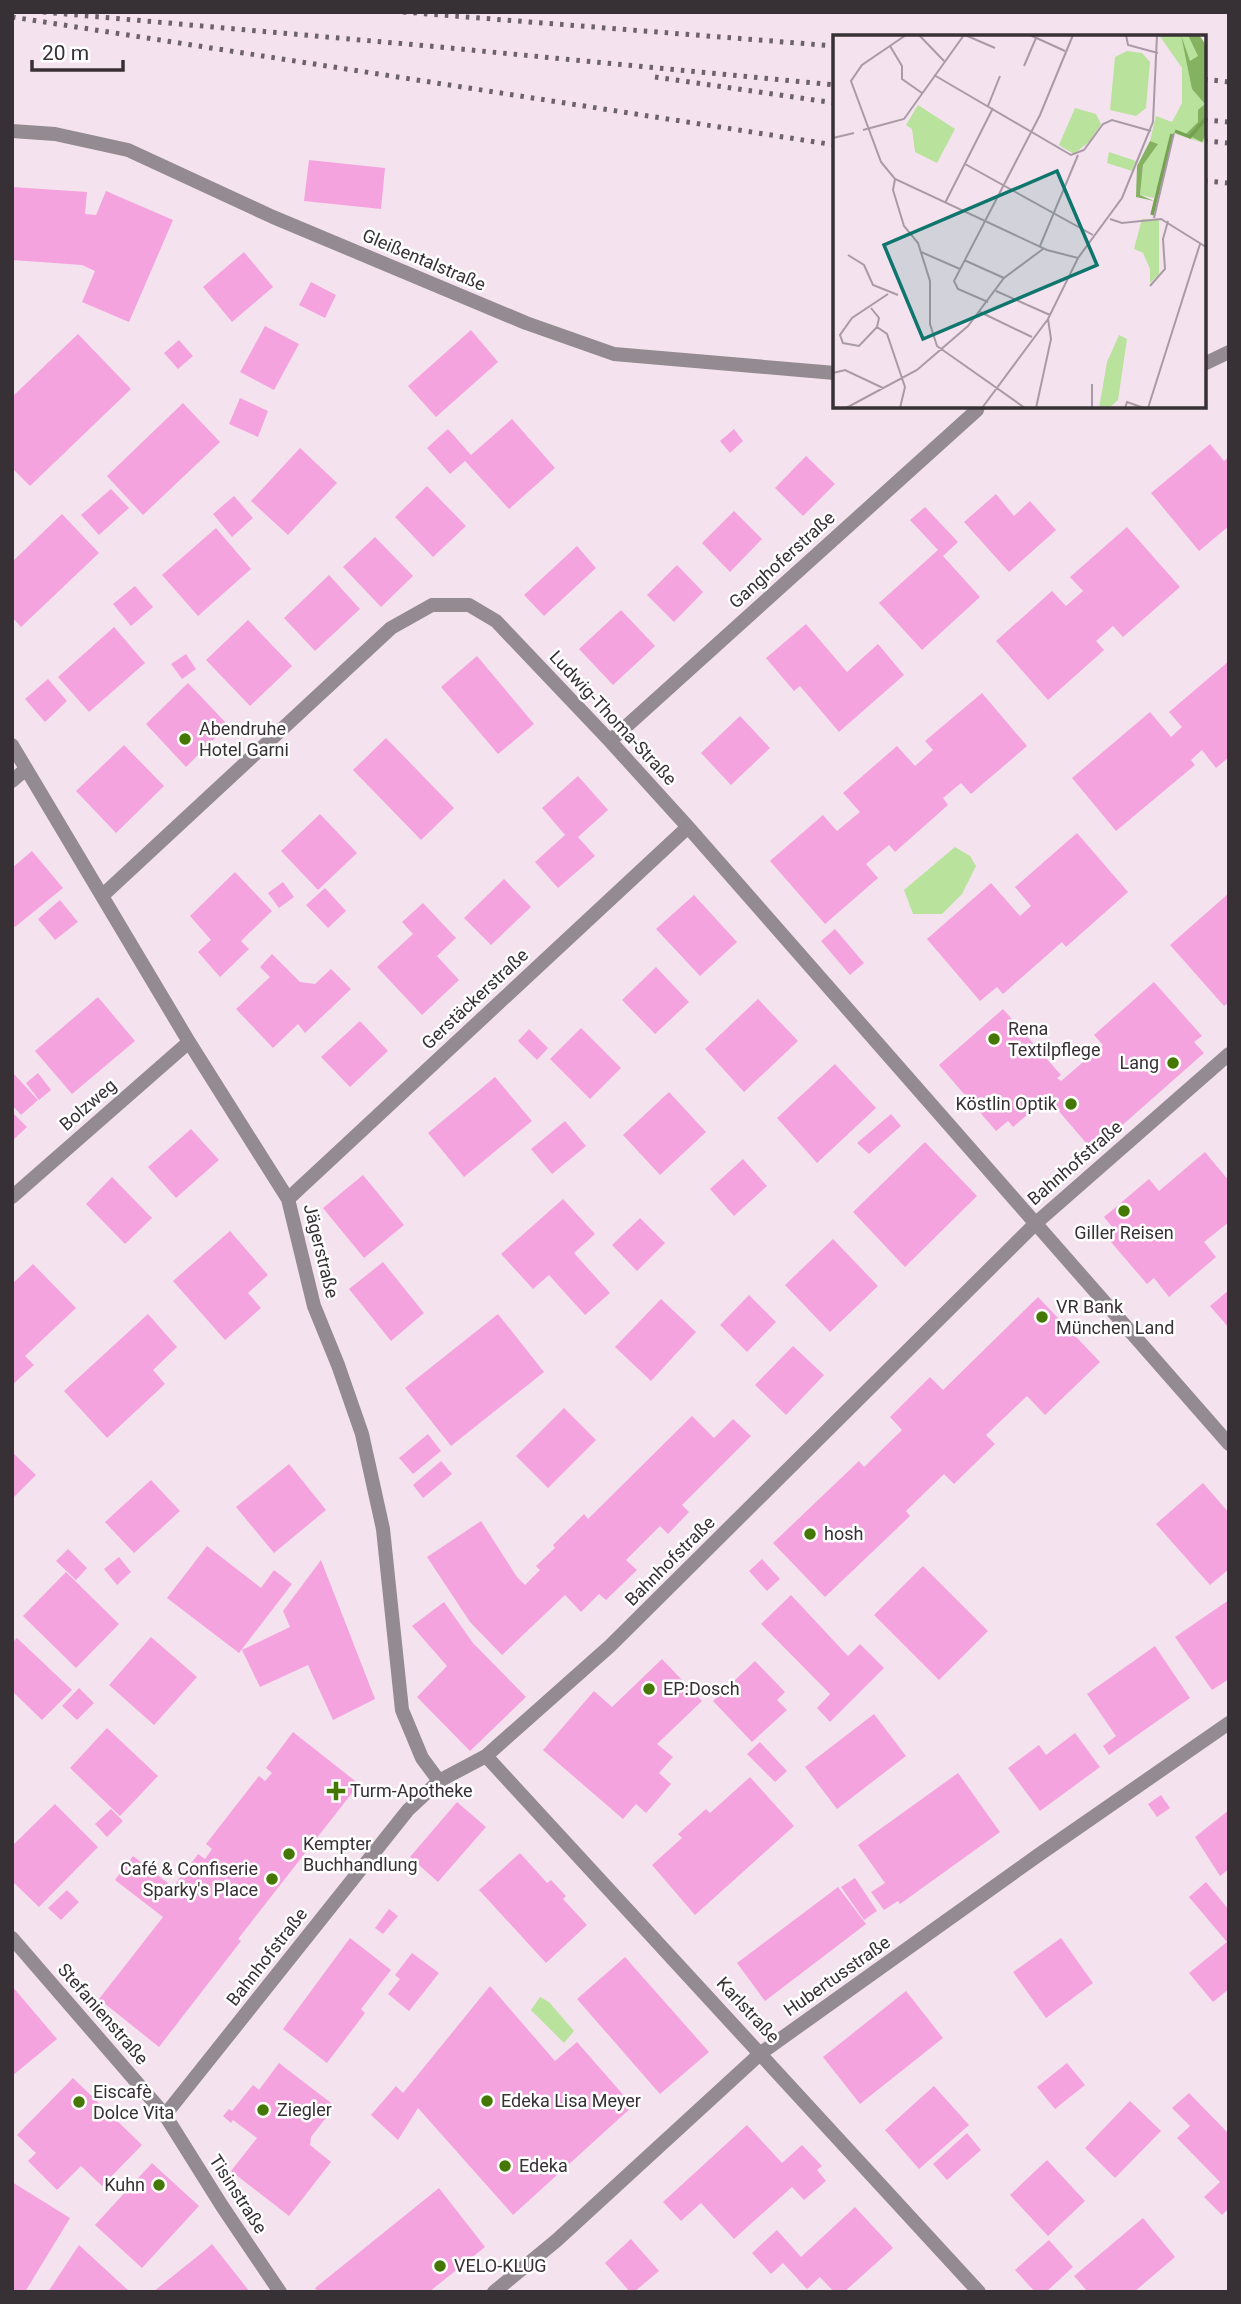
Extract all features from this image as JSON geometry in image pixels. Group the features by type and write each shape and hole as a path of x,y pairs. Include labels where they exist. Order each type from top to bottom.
{"street":[{"name":"Gleißentalstraße","path":"12,131 55,134 128,150 273,217 526,323 614,354 833,373"},
{"path":"1206,363 1229,352"},
{"name":"Ganghoferstraße","path":"610,741 978,408"},
{"name":"Ludwig-Thoma-Straße","path":"103,895 391,628 432,605 469,605 496,621 688,827 1229,1444"},
{"name":"Jägerstraße","path":"12,745 189,1042 288,1199 314,1306 362,1434 380,1515 402,1710 422,1758 439,1781"},
{"path":"12,781 26,769"},
{"name":"Gerstäckerstraße","path":"288,1199 688,827"},
{"name":"Bolzweg","path":"12,1197 189,1042"},
{"name":"Bahnhofstraße","path":"165,2115 408,1810 439,1781 486,1756 638,1619 1036,1223 1229,1054"},
{"name":"Hubertusstraße","path":"494,2292 557,2240 761,2053 1229,1723"},
{"name":"Karlstraße","path":"486,1756 979,2292"},
{"name":"Stefanienstraße","path":"12,1938 165,2115"},
{"name":"Tisinstraße","path":"165,2115 280,2292"}],"green space":[{"path":"955,847 970,856 976,866 962,894 942,914 913,914 904,890"},
{"path":"540,1997 549,2002 574,2031 564,2043 531,2010"}],"building":[{"path":"309,160 385,168 381,209 304,201"},
{"path":"12,187 87,192 85,214 96,215 106,191 173,220 129,322 82,302 95,271 82,265 12,260"},
{"path":"244,252 273,287 232,322 203,287"},
{"path":"311,282 336,295 325,318 299,305"},
{"path":"265,326 299,344 274,390 240,372"},
{"path":"471,330 498,362 436,417 408,386"},
{"path":"78,334 131,389 30,486 12,468 12,397"},
{"path":"179,340 193,356 178,369 164,353"},
{"path":"240,398 268,411 258,437 229,424"},
{"path":"183,403 220,442 143,515 107,476"},
{"path":"512,419 555,468 509,509 465,461 450,474 427,448 448,429 471,455"},
{"path":"734,429 743,441 730,453 720,441"},
{"path":"1210,444 1224,461 1229,457 1229,526 1199,551 1151,493"},
{"path":"300,448 337,483 288,535 251,501"},
{"path":"806,456 835,484 803,516 775,488"},
{"path":"427,486 466,526 433,557 395,517"},
{"path":"111,489 129,508 99,535 81,515"},
{"path":"996,494 1014,516 1030,501 1056,530 1009,572 964,522"},
{"path":"234,496 253,518 232,537 213,514"},
{"path":"925,507 958,542 943,556 980,597 922,650 879,603 938,550 910,520"},
{"path":"734,511 762,539 730,572 702,543"},
{"path":"62,514 99,553 21,627 12,617 12,562"},
{"path":"1127,527 1180,587 1123,637 1113,626 1096,641 1104,650 1048,700 996,641 1052,591 1066,606 1083,591 1070,577"},
{"path":"216,528 251,569 198,616 162,575"},
{"path":"375,537 413,576 381,607 343,567"},
{"path":"577,546 596,568 544,616 524,595"},
{"path":"677,565 703,592 674,622 647,595"},
{"path":"329,575 360,609 315,651 284,618"},
{"path":"135,586 153,607 131,626 113,604"},
{"path":"621,610 655,646 613,685 579,649"},
{"path":"248,620 292,666 250,706 206,660"},
{"path":"806,624 847,672 878,644 904,675 839,732 800,686 794,691 766,658"},
{"path":"114,627 145,663 89,712 58,677"},
{"path":"186,654 196,669 182,679 171,664"},
{"path":"477,656 534,724 498,754 441,687"},
{"path":"1229,661 1229,757 1216,768 1202,750 1191,760 1195,765 1116,831 1072,778 1150,712 1171,737 1182,727 1169,712"},
{"path":"48,679 67,701 45,722 25,699"},
{"path":"188,683 228,725 186,767 146,724"},
{"path":"982,693 1027,746 971,794 961,783 943,798 948,805 895,852 889,845 866,864 878,878 825,924 770,861 823,815 837,831 860,812 843,793 897,746 915,766 933,750 925,741"},
{"path":"740,716 770,748 731,785 701,753"},
{"path":"386,738 454,808 421,840 353,770"},
{"path":"124,745 164,786 116,833 76,791"},
{"path":"578,776 608,810 578,837 595,856 558,888 535,862 565,835 542,808"},
{"path":"320,814 357,853 318,890 281,851"},
{"path":"1077,833 1128,892 1066,947 1062,942 1003,994 997,987 980,1001 927,939 991,883 1020,916 1031,906 1015,887"},
{"path":"32,851 63,888 15,927 12,923 12,868"},
{"path":"235,872 272,911 241,941 249,949 220,977 198,952 211,940 190,916"},
{"path":"504,879 531,907 491,945 464,918"},
{"path":"283,882 294,897 279,908 268,893"},
{"path":"325,888 346,911 328,928 306,905"},
{"path":"1229,893 1229,1002 1224,1006 1170,945"},
{"path":"694,895 737,942 700,976 656,929"},
{"path":"60,900 78,922 55,940 38,919"},
{"path":"423,903 456,938 437,956 459,980 422,1015 377,967 413,934 402,922"},
{"path":"835,929 864,963 850,975 821,941"},
{"path":"272,954 300,982 315,984 331,969 351,989 305,1033 298,1024 273,1048 236,1009 270,977 260,967"},
{"path":"656,967 689,1002 655,1034 622,1000"},
{"path":"1154,982 1202,1036 1194,1042 1204,1053 1093,1151 1045,1095 1042,1102 1013,1127 1008,1121 996,1131 939,1065 1003,1009 1061,1075 1057,1078 1061,1081 1103,1045 1094,1035"},
{"path":"98,997 135,1041 72,1094 35,1051"},
{"path":"758,999 798,1041 744,1092 705,1049"},
{"path":"360,1021 388,1051 350,1087 321,1057"},
{"path":"581,1028 621,1068 590,1099 550,1059"},
{"path":"529,1029 548,1048 537,1060 518,1041"},
{"path":"835,1064 876,1108 817,1163 777,1118"},
{"path":"12,1072 38,1100 21,1115 12,1105"},
{"path":"38,1073 51,1090 39,1100 26,1083"},
{"path":"495,1077 532,1121 464,1177 428,1133"},
{"path":"669,1092 706,1132 660,1175 623,1135"},
{"path":"12,1112 27,1127 12,1141"},
{"path":"891,1114 901,1126 869,1154 857,1143"},
{"path":"565,1121 586,1146 552,1174 531,1149"},
{"path":"191,1129 219,1160 176,1198 148,1167"},
{"path":"925,1142 977,1196 905,1267 853,1212"},
{"path":"1205,1152 1229,1181 1229,1222 1204,1242 1216,1257 1169,1297 1154,1278 1147,1284 1105,1235 1113,1228 1104,1217 1149,1179 1159,1191"},
{"path":"743,1159 767,1186 734,1216 710,1189"},
{"path":"363,1175 404,1225 364,1258 323,1208"},
{"path":"112,1177 152,1218 125,1244 86,1204"},
{"path":"563,1199 595,1234 574,1253 610,1293 585,1315 549,1275 533,1289 501,1254"},
{"path":"640,1218 665,1243 637,1271 612,1245"},
{"path":"230,1231 268,1275 248,1293 261,1308 225,1340 173,1281"},
{"path":"833,1239 878,1286 830,1332 785,1285"},
{"path":"383,1262 424,1313 391,1341 349,1289"},
{"path":"33,1264 76,1308 25,1356 34,1365 12,1385 12,1284"},
{"path":"1229,1290 1229,1328 1210,1306"},
{"path":"749,1295 776,1322 747,1352 720,1325"},
{"path":"1038,1297 1100,1362 1045,1415 1027,1396 986,1435 995,1444 954,1484 944,1474 906,1511 910,1516 825,1597 773,1543 859,1461 864,1467 902,1430 890,1417 930,1377 943,1390"},
{"path":"661,1299 696,1332 651,1381 615,1347"},
{"path":"148,1314 177,1347 153,1370 165,1384 107,1438 64,1391"},
{"path":"498,1314 544,1372 451,1446 405,1388"},
{"path":"793,1346 824,1375 786,1415 755,1385"},
{"path":"564,1408 596,1440 548,1488 516,1456"},
{"path":"692,1416 714,1438 733,1419 751,1436 682,1505 689,1512 668,1534 660,1526 626,1560 637,1570 606,1600 599,1594 581,1612 565,1595 502,1655 470,1622 427,1557 481,1521 525,1585 540,1570 536,1566 555,1548 553,1545 584,1514 588,1519"},
{"path":"428,1434 441,1451 413,1474 399,1458"},
{"path":"12,1452 36,1475 12,1499"},
{"path":"441,1461 452,1474 423,1498 413,1485"},
{"path":"289,1464 326,1510 274,1553 236,1507"},
{"path":"151,1480 180,1511 134,1553 105,1522"},
{"path":"1203,1483 1229,1513 1229,1569 1210,1585 1156,1524"},
{"path":"207,1546 261,1588 274,1570 292,1584 239,1653 167,1598"},
{"path":"68,1549 87,1568 76,1580 56,1561"},
{"path":"119,1557 131,1572 117,1585 104,1569"},
{"path":"762,1559 780,1579 767,1591 749,1571"},
{"path":"321,1560 375,1699 333,1720 308,1665 260,1687 242,1650 290,1627 283,1611"},
{"path":"923,1566 988,1631 939,1680 874,1615"},
{"path":"66,1572 119,1624 76,1668 23,1616"},
{"path":"791,1595 848,1656 860,1644 884,1668 830,1722 817,1708 830,1694 761,1624"},
{"path":"1229,1600 1229,1679 1212,1690 1175,1637"},
{"path":"444,1602 473,1643 526,1697 470,1751 417,1697 447,1666 412,1626"},
{"path":"151,1637 197,1677 154,1725 109,1685"},
{"path":"17,1638 72,1690 42,1720 12,1691 12,1643"},
{"path":"1155,1646 1190,1698 1109,1755 1103,1746 1116,1736 1087,1694"},
{"path":"662,1659 702,1701 657,1744 673,1757 659,1773 671,1784 646,1813 636,1804 623,1819 543,1750 594,1691 612,1707"},
{"path":"755,1661 785,1692 777,1700 787,1710 752,1742 713,1701"},
{"path":"79,1688 94,1703 77,1720 62,1706"},
{"path":"874,1714 906,1756 837,1809 805,1767"},
{"path":"107,1728 158,1776 120,1816 70,1768"},
{"path":"293,1732 359,1784 238,1939 241,1941 159,2047 99,1999 163,1917 115,1880 133,1856 173,1887 198,1854 205,1859 212,1849 206,1844 259,1776 265,1781 272,1773 266,1768"},
{"path":"1075,1733 1100,1767 1040,1811 1008,1768 1039,1745 1046,1755"},
{"path":"760,1742 787,1771 775,1782 747,1754"},
{"path":"958,1773 1000,1832 900,1904 898,1901 884,1910 871,1892 885,1883 858,1845"},
{"path":"750,1777 794,1826 695,1915 652,1865 682,1838 678,1834 706,1809 710,1813"},
{"path":"1161,1795 1170,1808 1157,1817 1148,1804"},
{"path":"457,1802 486,1827 438,1882 410,1857"},
{"path":"55,1804 98,1847 39,1907 12,1881 12,1846"},
{"path":"111,1809 123,1821 107,1837 95,1824"},
{"path":"1229,1810 1229,1869 1220,1876 1195,1837"},
{"path":"520,1853 547,1883 551,1880 566,1896 563,1899 587,1925 546,1963 479,1890"},
{"path":"855,1878 877,1911 864,1920 841,1887"},
{"path":"1206,1882 1229,1910 1229,1989 1213,2002 1189,1973 1227,1942 1189,1897"},
{"path":"838,1887 866,1924 765,2001 737,1963"},
{"path":"67,1890 79,1902 61,1920 48,1908"},
{"path":"389,1909 398,1916 383,1934 375,1928"},
{"path":"350,1938 391,1970 361,2009 365,2013 327,2063 283,2029"},
{"path":"1061,1938 1093,1983 1046,2018 1013,1972"},
{"path":"412,1953 439,1973 409,2011 388,1994 400,1979 395,1975"},
{"path":"625,1957 709,2052 660,2094 577,1999"},
{"path":"12,1986 57,2039 12,2076"},
{"name":"Edeka Lisa Meyer","path":"490,1986 555,2061 577,2042 633,2106 513,2215 418,2108 398,2140 371,2115 396,2086 403,2093"},
{"path":"906,1991 943,2038 860,2104 823,2057"},
{"path":"279,2063 335,2106 311,2137 310,2145 331,2162 289,2216 231,2171 257,2138 223,2116 229,2109 232,2111 253,2085 259,2090"},
{"path":"1067,2063 1085,2085 1055,2109 1037,2087"},
{"path":"73,2078 142,2145 102,2186 81,2166 57,2190 28,2161 36,2153 17,2135"},
{"path":"934,2086 969,2125 919,2169 885,2130"},
{"path":"1189,2093 1229,2134 1229,2208 1222,2215 1204,2197 1220,2182 1177,2138 1190,2126 1172,2108"},
{"path":"1130,2101 1161,2131 1115,2178 1085,2148"},
{"path":"747,2125 782,2163 802,2145 822,2166 817,2170 826,2181 804,2200 792,2187 734,2239 701,2203 681,2221 663,2202"},
{"path":"967,2133 981,2150 947,2180 933,2164"},
{"path":"1047,2160 1085,2201 1048,2236 1010,2195"},
{"path":"152,2163 199,2206 142,2268 95,2225"},
{"path":"12,2182 70,2218 25,2292 12,2292"},
{"path":"439,2188 485,2247 429,2292 318,2292 315,2288"},
{"path":"855,2207 893,2248 844,2292 834,2292 820,2277 807,2289 783,2263 771,2274 752,2253 777,2230 801,2257"},
{"path":"1143,2218 1175,2257 1134,2292 1088,2292 1074,2276"},
{"path":"631,2239 659,2271 634,2292 630,2292 605,2263"},
{"path":"1049,2240 1073,2267 1046,2292 1035,2292 1015,2270"},
{"path":"212,2244 250,2292 153,2292 204,2251"},
{"path":"79,2245 130,2292 48,2292"}],"railway":[{"path":"43,12 833,85"},
{"path":"403,12 833,46"},
{"path":"12,17 833,145"},
{"path":"655,77 833,103"},
{"path":"1206,79 1229,82"},
{"path":"1206,120 1229,122"},
{"path":"1206,141 1229,143"},
{"path":"1206,181 1229,183"}],"place":[{"name":"Abendruhe Hotel Garni","path":"185,739"},
{"name":"Rena Textilpflege","path":"994,1039"},
{"name":"Lang","path":"1173,1063"},
{"name":"Köstlin Optik","path":"1071,1104"},
{"name":"Giller Reisen","path":"1124,1211"},
{"name":"VR Bank München Land","path":"1042,1317"},
{"name":"hosh","path":"810,1534"},
{"name":"EP:Dosch","path":"649,1689"},
{"name":"Turm-Apotheke","path":"336,1791"},
{"name":"Kempter Buchhandlung","path":"289,1854"},
{"name":"Café & Confiserie Sparky's Place","path":"272,1879"},
{"name":"Edeka Lisa Meyer","path":"487,2101"},
{"name":"Eiscafè Dolce Vita","path":"79,2102"},
{"name":"Ziegler","path":"263,2110"},
{"name":"Edeka","path":"505,2166"},
{"name":"Kuhn","path":"159,2185"},
{"name":"VELO-KLUG","path":"440,2266"}]}
